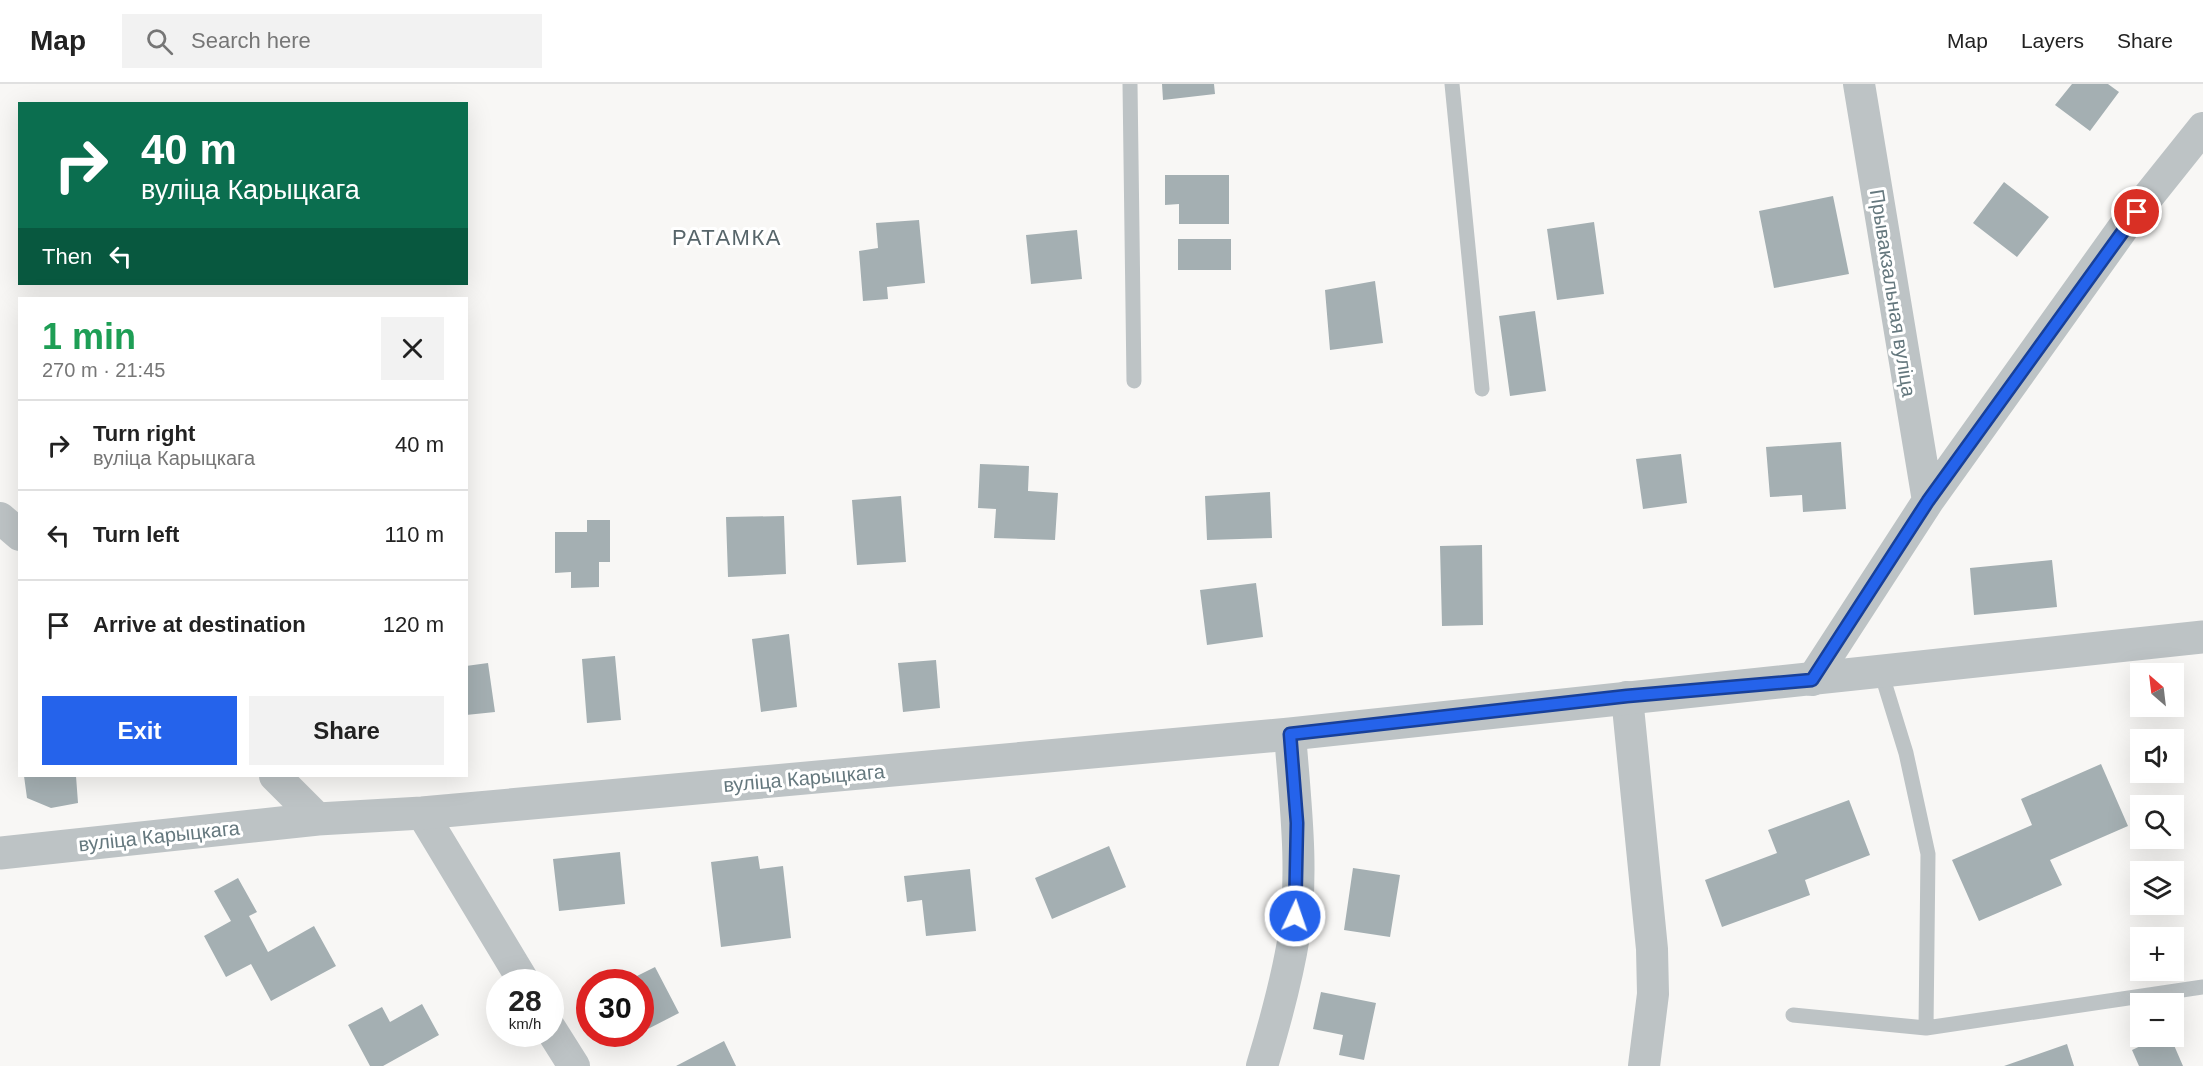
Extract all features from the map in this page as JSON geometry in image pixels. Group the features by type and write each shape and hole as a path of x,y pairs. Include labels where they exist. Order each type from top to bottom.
{"street":[{"name":"Прывакзальная вуліца","path":"1859,84 1928,501"},
{"path":"1812,680 1928,501 2123,228 2203,128"},
{"path":"0,518 18,534"},
{"name":"вуліца Карыцкага","path":"0,853 318,819 422,813 1290,734 1627,696 1812,680 2203,637"},
{"path":"1627,696 1652,949 1653,994 1644,1066"},
{"path":"1262,1066 1281,1002 1294,935 1297,823 1290,734"},
{"path":"276,777 318,819"},
{"path":"422,813 516,969"},
{"path":"562,1047 574,1066"}],"lane":[{"path":"1130,84 1134,381"},
{"path":"1452,84 1482,389"},
{"path":"1881,672 1906,753 1928,854 1926,1028"},
{"path":"1793,1015 1926,1028 2203,987"}],"building":[{"path":"1162,84 1214,84 1215,94 1163,100"},
{"path":"2072,84 2108,84 2119,92 2090,131 2055,105"},
{"path":"1165,175 1229,175 1229,224 1179,224 1179,204 1165,205"},
{"path":"2004,182 2049,217 2017,257 1973,223"},
{"path":"1833,196 1849,274 1774,288 1759,211"},
{"path":"919,220 925,283 887,287 888,299 863,301 859,251 878,248 876,223"},
{"path":"1594,222 1604,294 1557,300 1547,229"},
{"path":"1077,230 1082,279 1031,284 1026,235"},
{"path":"1178,239 1231,239 1231,270 1178,270"},
{"path":"1375,281 1383,343 1330,350 1325,290"},
{"path":"1535,311 1546,391 1510,396 1499,316"},
{"path":"1841,442 1846,509 1803,512 1802,495 1770,497 1766,447"},
{"path":"1681,454 1687,503 1643,509 1636,459"},
{"path":"980,464 1029,466 1028,491 1058,493 1055,540 994,538 996,509 978,508"},
{"path":"1270,492 1272,538 1207,540 1205,496"},
{"path":"901,496 906,562 857,565 852,500"},
{"path":"784,516 786,574 728,577 726,517"},
{"path":"587,520 610,520 610,562 599,562 599,587 571,588 571,572 555,573 555,532 587,532"},
{"path":"1482,545 1483,625 1442,626 1440,546"},
{"path":"2052,560 2057,607 1974,615 1970,568"},
{"path":"1256,583 1263,637 1207,645 1200,590"},
{"path":"789,634 797,707 761,712 752,639"},
{"path":"615,656 621,720 587,723 582,659"},
{"path":"936,660 940,708 903,712 898,663"},
{"path":"488,663 495,712 468,715 468,666"},
{"path":"2101,764 2128,826 2050,860 2062,885 1979,921 1952,860 2032,825 2021,799"},
{"path":"24,777 76,777 78,803 51,808 27,798"},
{"path":"1849,800 1870,855 1805,880 1810,895 1722,927 1705,880 1777,853 1768,830"},
{"path":"1109,846 1126,887 1052,919 1035,878"},
{"path":"620,852 625,904 559,911 553,859"},
{"path":"758,856 760,869 783,866 791,938 721,947 711,862"},
{"path":"1353,868 1400,875 1390,937 1344,930"},
{"path":"970,869 976,931 926,936 922,900 907,902 904,876"},
{"path":"238,878 257,912 249,916 268,952 314,926 336,966 271,1001 251,964 226,977 204,936 231,921 214,891"},
{"path":"655,967 679,1013 654,1026 654,969 651,969"},
{"path":"1321,992 1376,1003 1364,1060 1339,1055 1343,1035 1313,1029"},
{"path":"422,1004 439,1035 383,1066 370,1066 348,1025 382,1007 390,1022"},
{"path":"724,1041 736,1066 676,1066"},
{"path":"2067,1044 2074,1066 2004,1066"},
{"path":"2138,1047 2175,1047 2183,1066 2139,1066 2132,1050"}],"district":[{"name":"РАТАМКА","path":"727,237"}],"route":[{"path":"1295,916 1297,823 1290,734 1627,696 1812,680 1928,501 2123,228 2137,212"}]}
